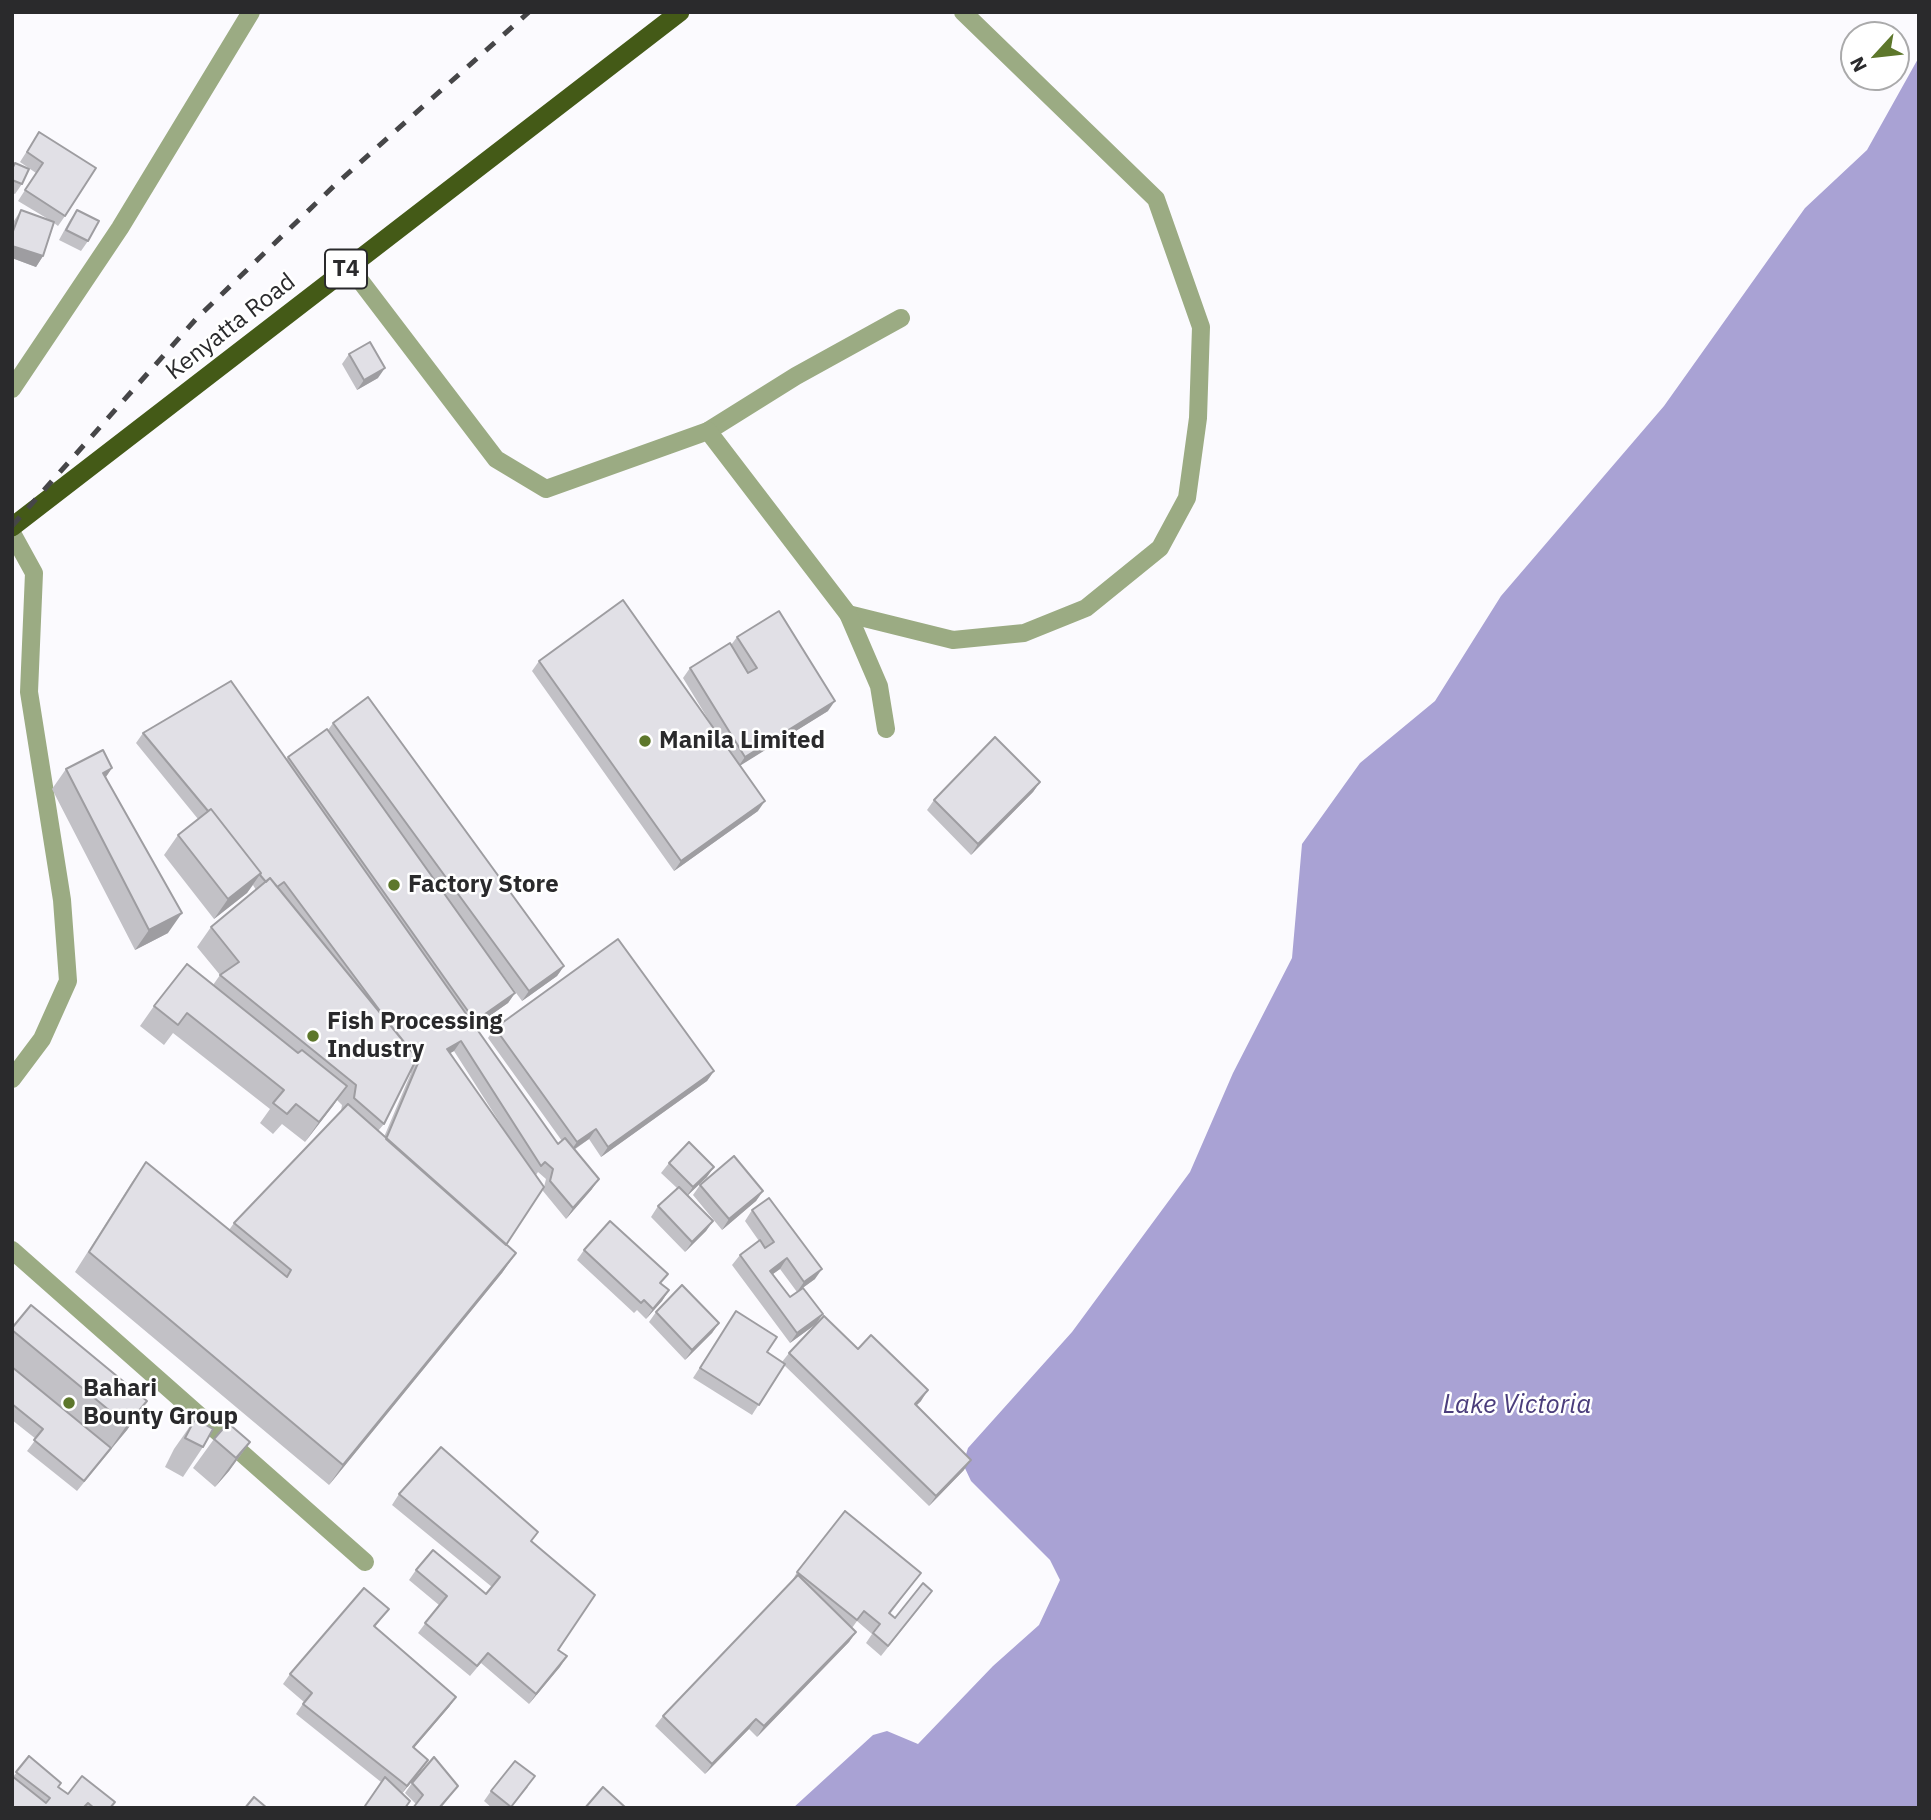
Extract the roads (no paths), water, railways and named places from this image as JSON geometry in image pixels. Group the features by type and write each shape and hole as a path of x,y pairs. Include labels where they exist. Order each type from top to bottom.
{"highway":[{"name":"Kenyatta Road","path":"12,527 680,12"}],"street":[{"path":"12,389 120,228 251,12"},
{"path":"848,614 953,640 1024,633 1086,608 1160,548 1187,498 1198,418 1201,327 1156,200 963,12"},
{"path":"349,266 496,458 546,489 708,431 796,376 901,318"},
{"path":"708,431 848,614 879,686 886,729"},
{"path":"12,533 34,573 29,692 62,900 68,981 42,1040 12,1079"},
{"path":"12,1251 365,1562"}],"water":[{"name":"Lake Victoria","path":"1919,57 1919,1808 793,1808 873,1735 887,1731 918,1744 993,1666 1039,1625 1060,1580 1050,1560 971,1481 963,1464 968,1448 1072,1332 1190,1172 1233,1073 1292,958 1302,844 1360,763 1435,701 1501,596 1664,406 1805,208 1867,150 1900,91 1910,91 1910,73"}],"railway":[{"path":"12,526 196,319 336,184 529,12"}],"place":[{"name":"Manila Limited","path":"645,741"},
{"name":"Factory Store","path":"394,885"},
{"name":"Fish Processing Industry","path":"313,1036"},
{"name":"Bahari Bounty Group","path":"69,1403"}]}
